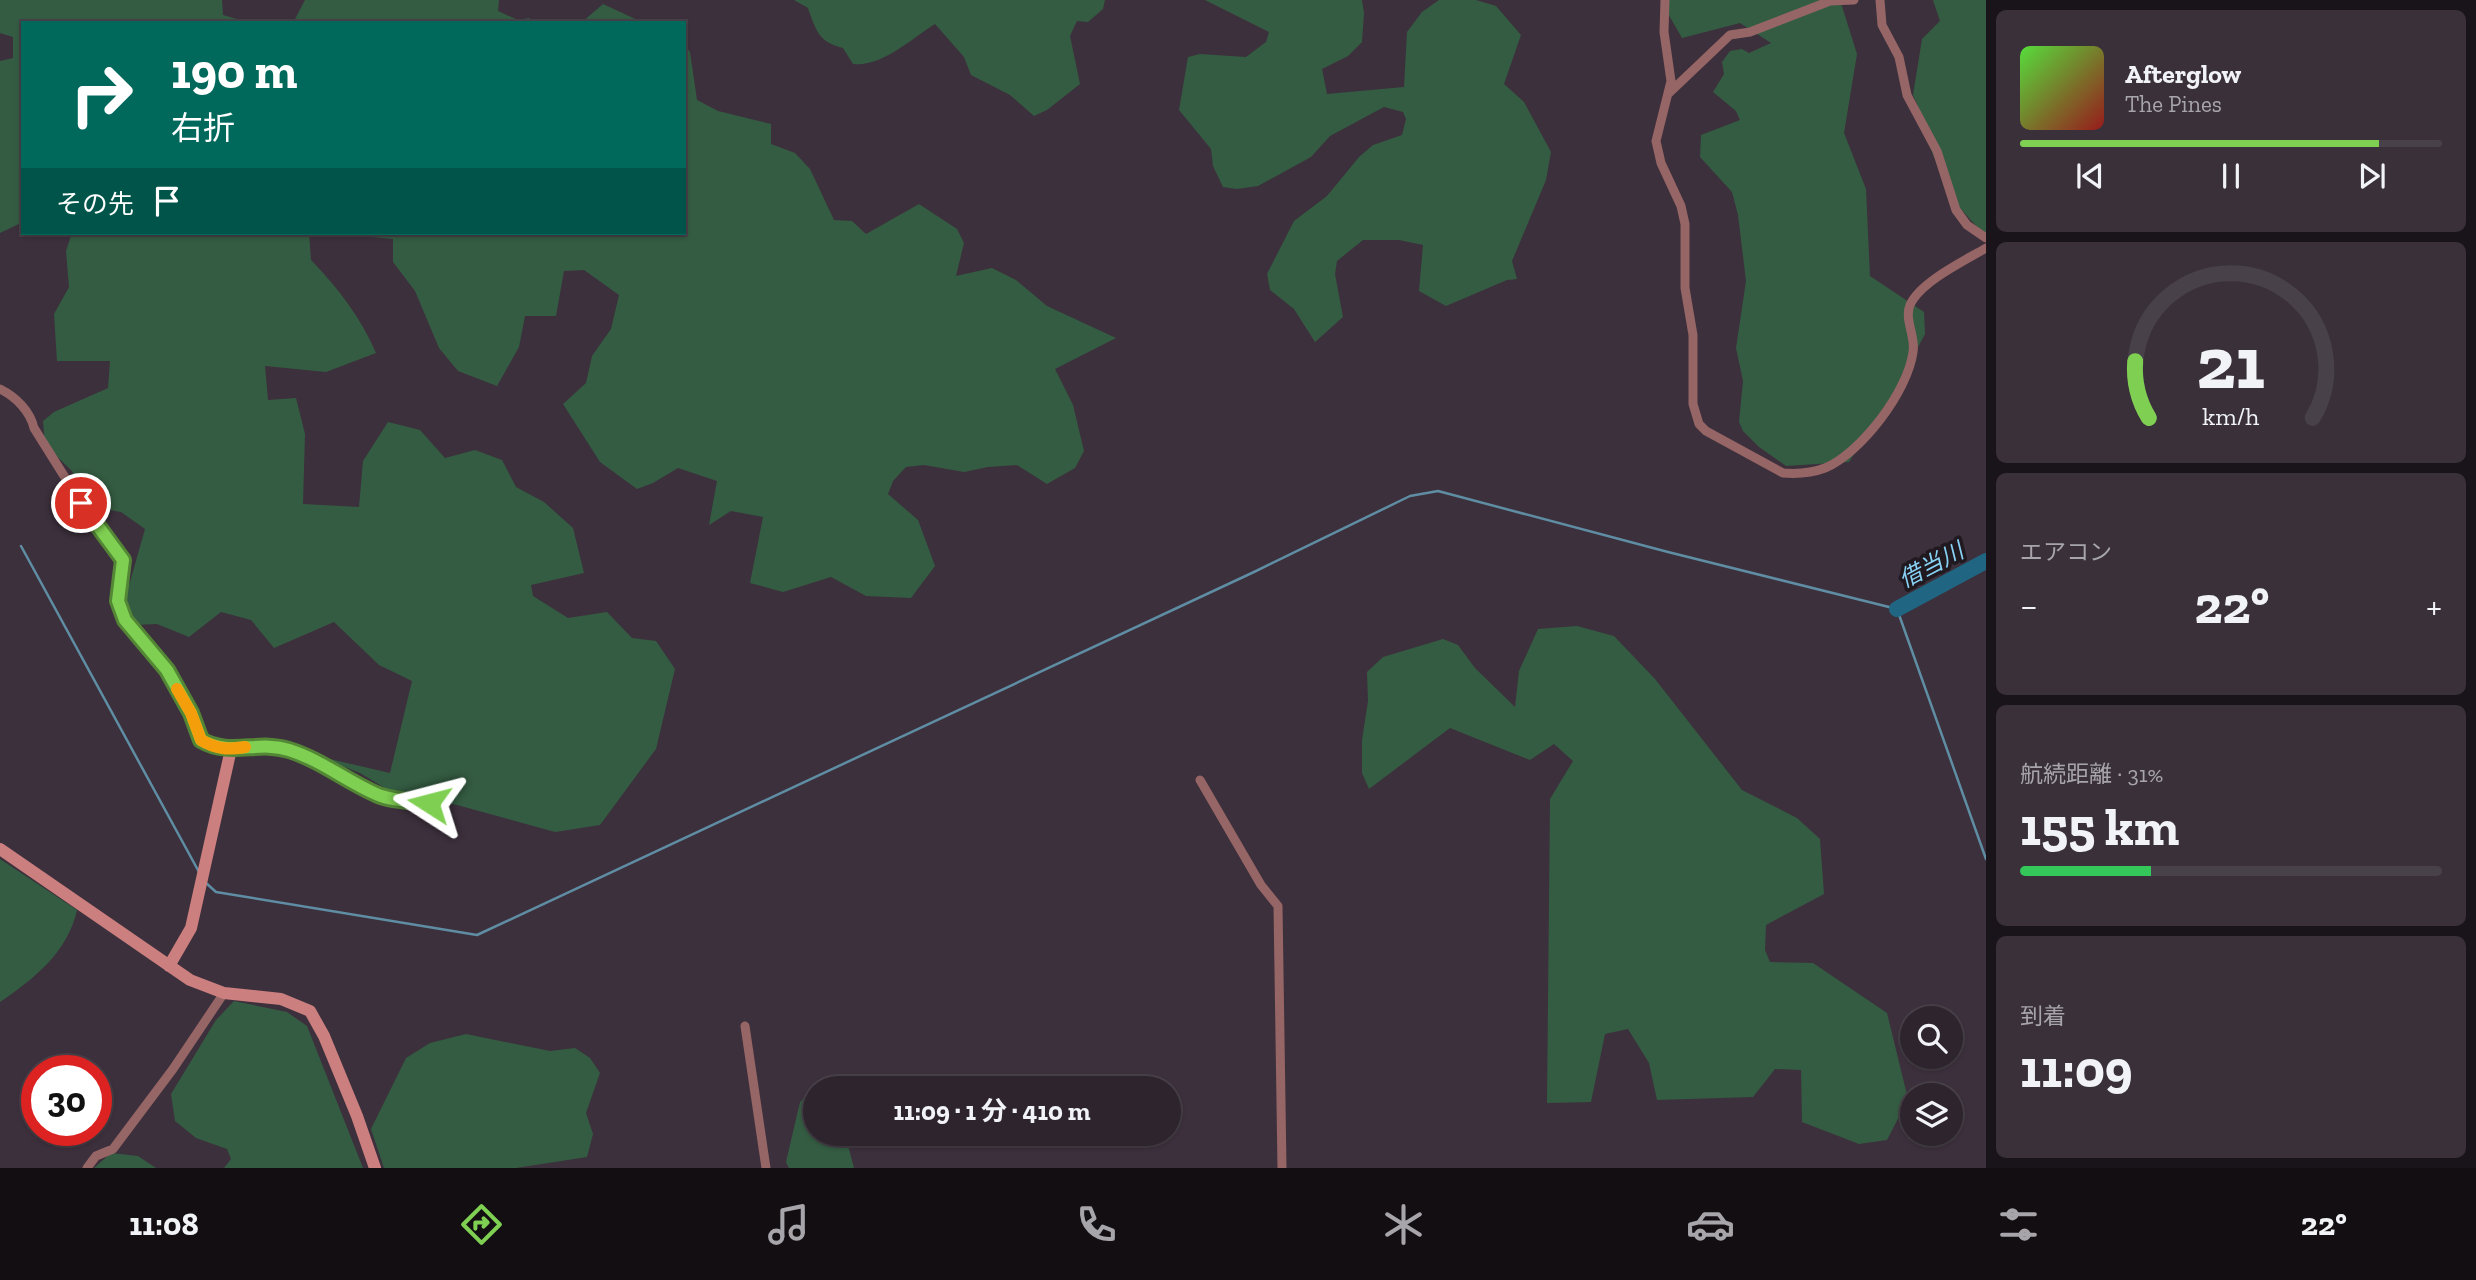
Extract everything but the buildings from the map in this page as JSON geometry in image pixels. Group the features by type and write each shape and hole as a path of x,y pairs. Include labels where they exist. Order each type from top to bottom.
{"street":[{"path":"1665,0 1664,32 1671,81 1656,141 1661,163 1681,206 1685,224 1685,288 1693,335 1691,379 1695,414 1706,431 1783,473 1825,468 1850,451 1892,407 1900,394 1913,354 1909,307 1918,292 1986,248"},
{"path":"1668,94 1731,35 1750,32 1830,1 1854,0"},
{"path":"1880,0 1882,25 1899,57 1907,95 1937,151 1956,209 1967,225 1986,238"},
{"path":"0,389 10,394 31,416 34,428 81,503 123,560 118,601 125,620 167,670 191,713 201,740 212,747 231,749 260,744 288,749 326,765 377,795 429,803"},
{"path":"169,966 191,928 231,749"},
{"path":"1200,780 1261,885 1278,905 1282,1168"},
{"path":"0,849 190,980 223,993 281,999 310,1011 324,1036 353,1105 374,1168"},
{"path":"87,1168 96,1156 113,1149 173,1069 223,993"},
{"path":"745,1026 766,1168"}],"green space":[{"path":"0,0 222,0 223,15 244,21 21,21 21,223 0,233 0,61 13,58 13,37 0,33"},
{"path":"305,0 499,0 498,11 518,20 529,18 533,21 294,21"},
{"path":"794,0 1105,0 1103,9 1088,22 1077,21 1070,36 1080,84 1047,110 1034,116 1010,95 971,75 964,57 935,24 885,57 864,64 853,64 843,48 823,39 808,8"},
{"path":"1205,0 1362,0 1362,42 1348,56 1322,69 1327,94 1404,87 1407,32 1422,12 1439,0 1476,0 1496,6 1521,35 1504,84 1524,102 1551,152 1546,180 1512,261 1517,279 1507,280 1446,306 1419,291 1423,245 1399,240 1363,240 1337,261 1335,274 1343,317 1315,342 1294,309 1270,290 1267,274 1294,221 1327,196 1359,157 1373,145 1402,135 1406,119 1403,112 1384,107 1330,136 1311,157 1258,186 1237,189 1223,187 1213,166 1211,149 1179,110 1188,57 1200,54 1246,57 1266,42 1269,32"},
{"path":"1665,0 1840,0 1857,54 1844,133 1866,189 1870,276 1924,312 1925,334 1894,392 1849,462 1786,466 1759,447 1743,431 1739,422 1743,381 1736,348 1746,281 1738,215 1732,192 1700,157 1701,135 1740,120 1736,111 1713,92 1724,74 1722,62 1730,51 1742,49 1749,53 1771,43 1740,23 1682,38 1663,5"},
{"path":"1933,0 1986,0 1986,233 1978,228 1950,197 1922,127 1913,95 1922,39 1940,21"},
{"path":"603,4 640,21 583,21"},
{"path":"686,47 690,52 697,100 718,111 771,124 771,144 795,153 810,169 834,220 852,221 866,234 919,204 957,229 964,243 956,276 992,268 1016,280 1047,306 1116,338 1055,369 1073,405 1084,451 1075,468 1047,484 1017,465 964,472 924,465 906,467 893,481 888,494 918,520 935,566 911,598 866,596 831,577 783,592 750,583 763,517 731,511 709,525 717,481 678,468 637,489 600,462 563,404 586,383 592,356 611,329 619,295 584,270 564,271 556,316 525,316 519,347 497,386 458,371 439,348 415,291 393,262 393,239 361,236 686,235"},
{"path":"71,235 309,235 311,260 348,303 376,353 326,372 265,366 268,400 296,398 305,434 303,504 359,507 363,461 388,422 420,430 445,458 475,450 502,460 516,487 544,502 573,528 584,573 531,585 533,596 568,618 607,612 632,638 656,641 675,669 656,749 600,825 555,832 457,805 388,790 360,773 317,756 390,773 412,681 379,665 334,622 274,648 251,620 221,612 189,637 157,624 136,625 124,603 145,529 121,512 93,507 71,470 45,445 43,421 54,412 108,388 110,361 57,361 54,314 69,287 66,251"},
{"path":"1577,626 1614,636 1655,679 1742,790 1797,818 1820,839 1824,894 1766,925 1765,950 1770,962 1813,963 1887,1013 1904,1083 1900,1083 1900,1115 1887,1140 1859,1144 1802,1122 1801,1070 1775,1069 1753,1097 1657,1100 1649,1063 1628,1029 1605,1034 1591,1102 1547,1103 1550,799 1573,761 1554,744 1530,760 1450,728 1369,789 1362,773 1362,740 1368,701 1367,672 1383,657 1443,639 1458,645 1475,668 1515,707 1519,671 1538,629"},
{"path":"0,859 77,910 73,925 58,952 37,974 0,1002"},
{"path":"234,1001 287,1012 307,1026 363,1168 224,1168 231,1159 227,1149 196,1138 175,1121 171,1094 216,1020"},
{"path":"466,1034 550,1051 575,1048 590,1058 600,1073 586,1113 593,1134 587,1157 516,1168 384,1168 371,1129 406,1058 430,1043"},
{"path":"803,1099 803,1146 848,1146 854,1168 789,1168 786,1162 800,1102"},
{"path":"111,1153 138,1156 156,1168 94,1168"}],"waterway":[{"path":"206,883 216,892 477,935 1254,572 1410,496 1438,491 1897,609 1986,859"},
{"path":"21,546 199,872"},
{"name":"借当川","path":"1897,609 1986,561"}],"slow traffic":[{"path":"177,689 191,713 201,740 212,747 245,747"}],"route":[{"path":"81,503 123,560 118,601 125,620 167,670 191,713 201,740 212,747 231,749 260,744 288,749 326,765 377,795 429,803"}]}
